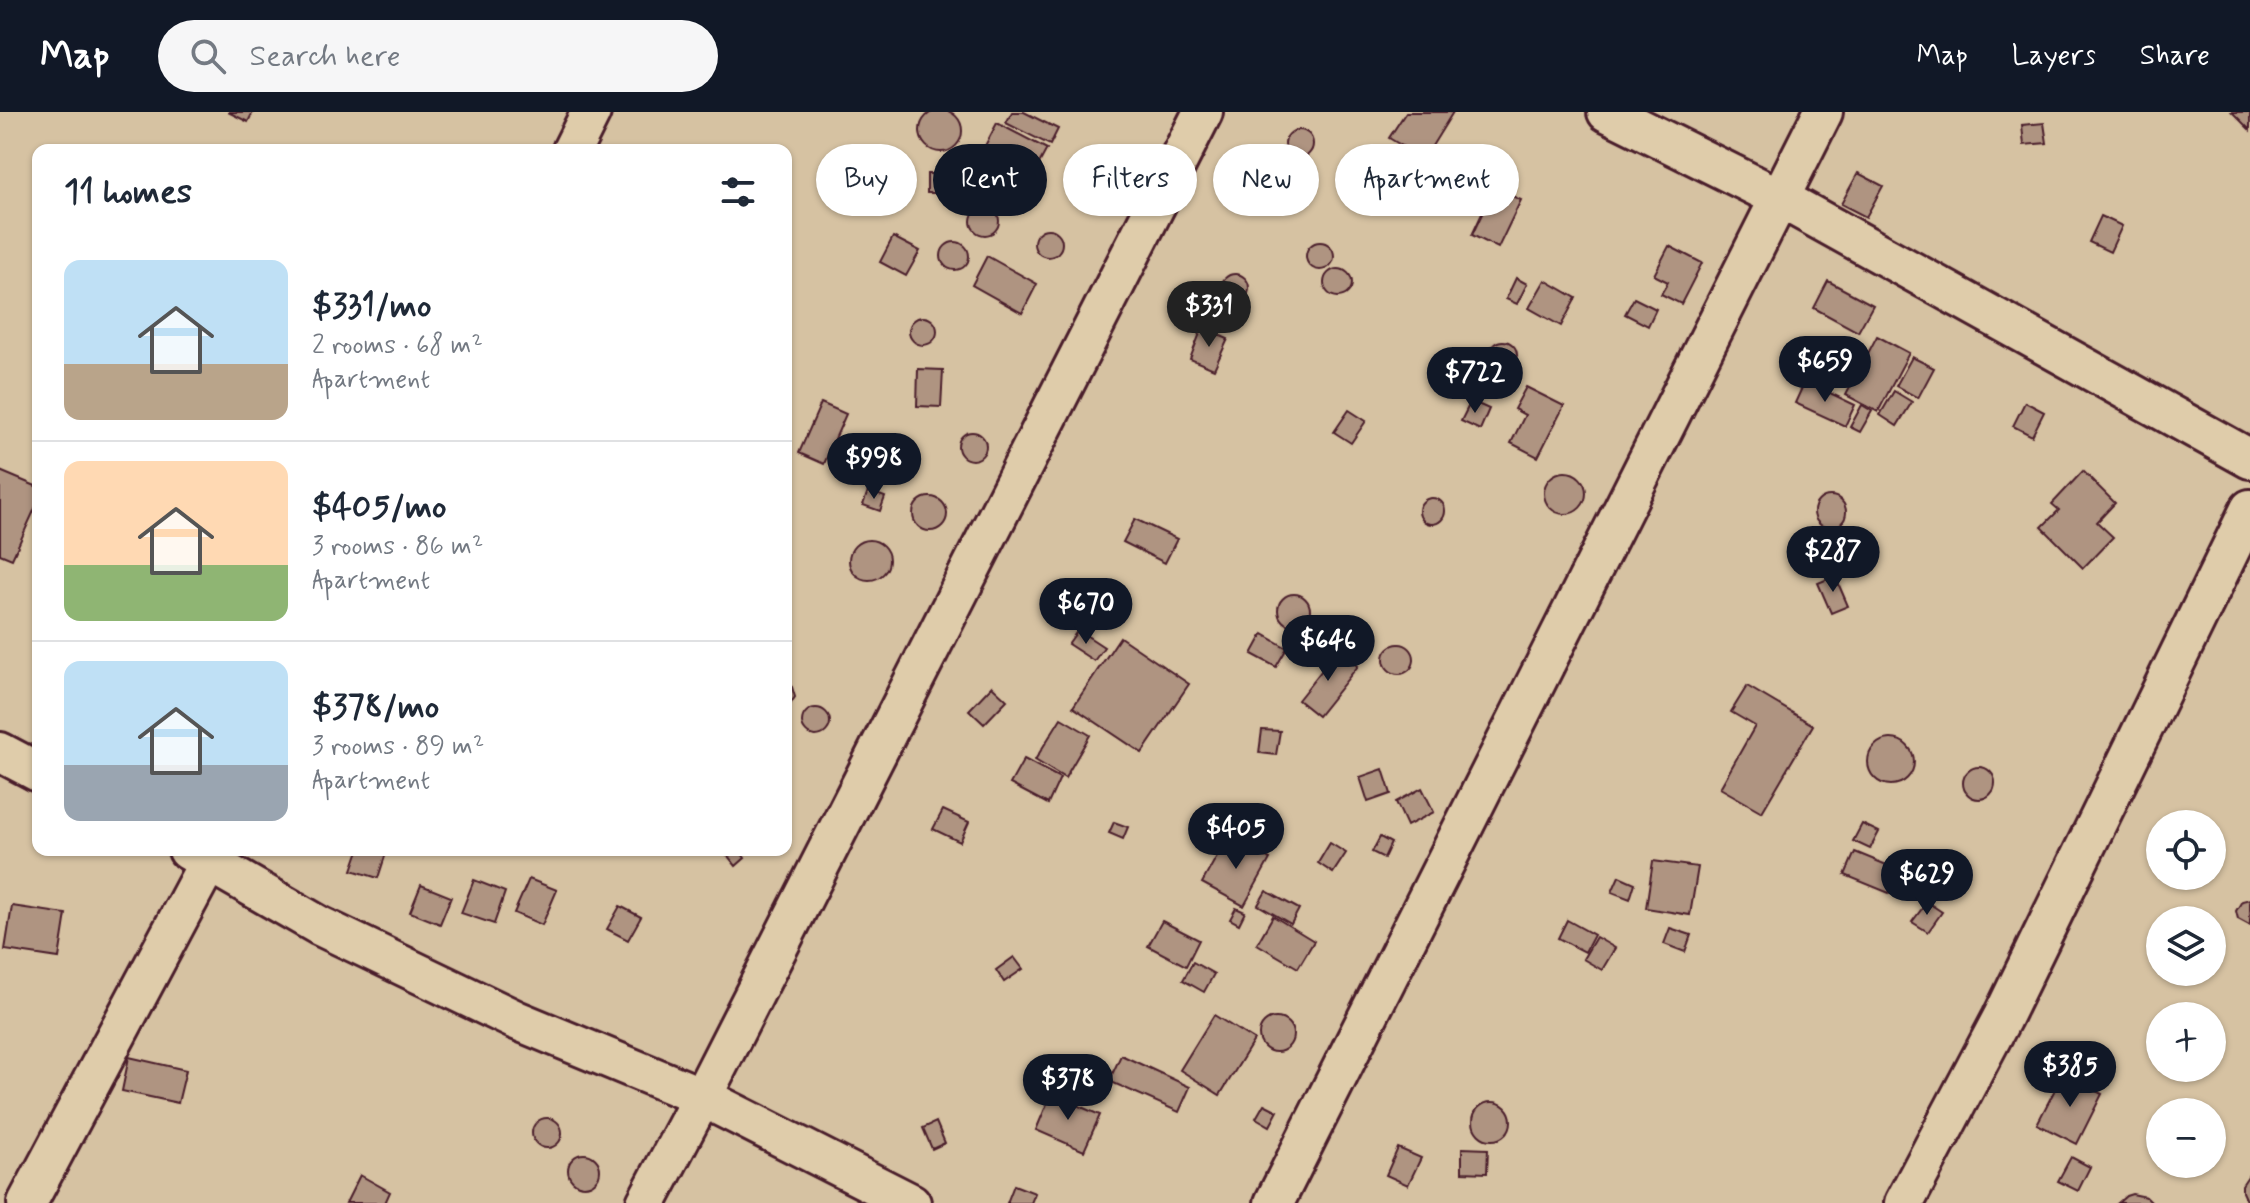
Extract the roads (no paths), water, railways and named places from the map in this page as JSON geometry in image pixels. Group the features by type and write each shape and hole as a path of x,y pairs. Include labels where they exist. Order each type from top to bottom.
{"street":[{"path":"575,144 591,112"},
{"path":"646,1203 1203,112"},
{"path":"1607,112 1778,197 2250,459"},
{"path":"1274,1203 1823,112"},
{"path":"1904,1203 2002,1018 2250,509"},
{"path":"0,752 32,769"},
{"path":"27,1203 203,856"},
{"path":"207,856 320,926 516,1020 702,1097 911,1203"}]}
